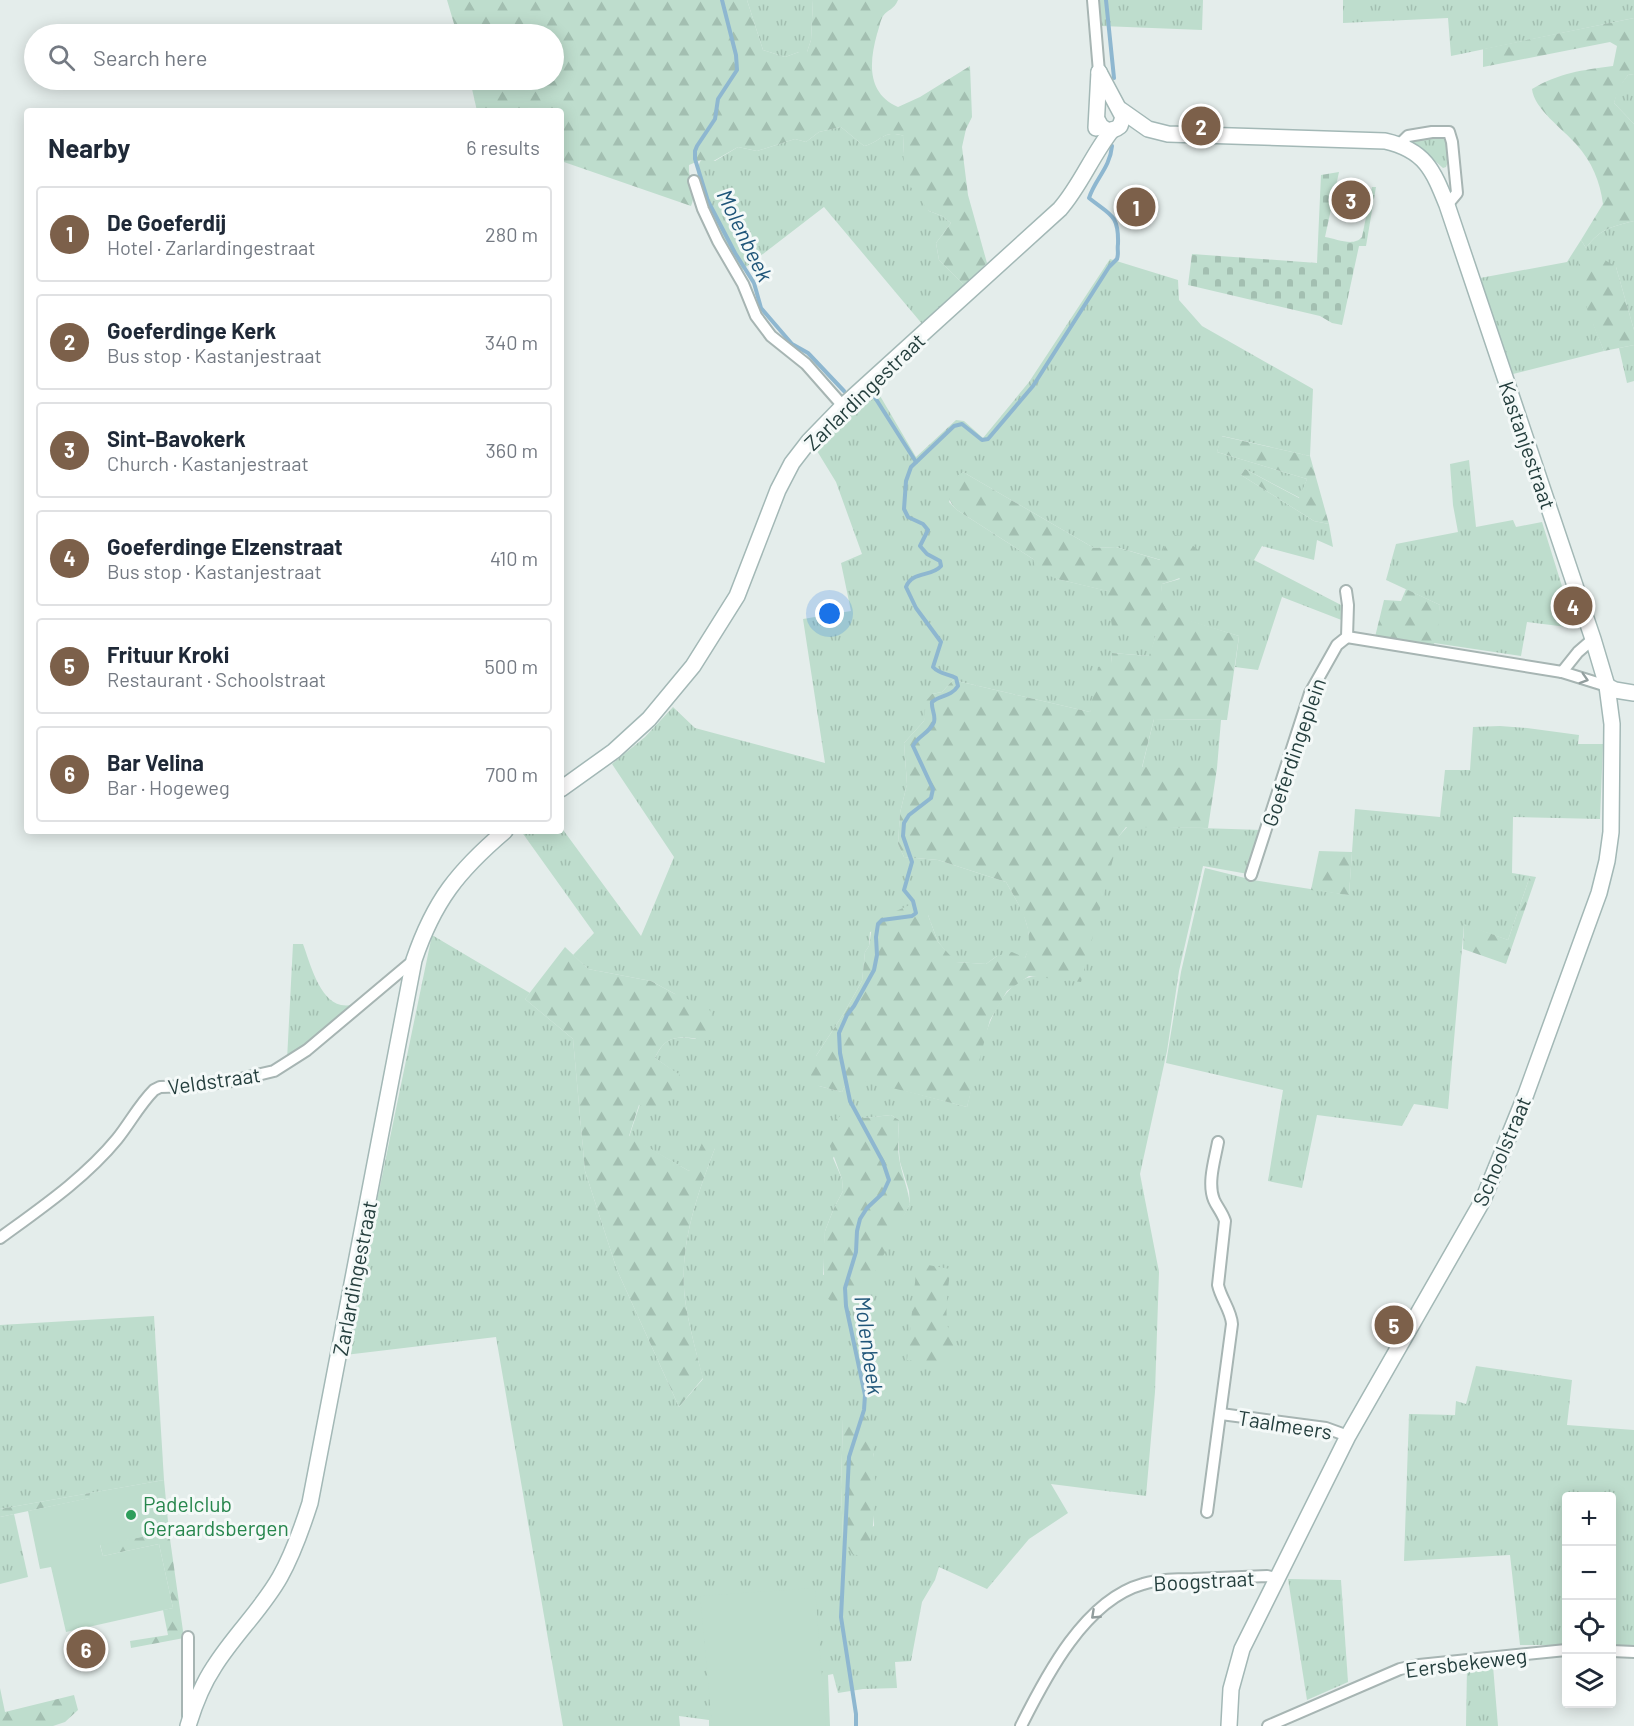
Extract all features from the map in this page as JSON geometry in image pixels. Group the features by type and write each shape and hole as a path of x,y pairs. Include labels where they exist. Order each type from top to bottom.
{"street":[{"name":"Zarlardingestraat","path":"1093,0 1099,72 1098,117 1093,156"},
{"name":"Zarlardingestraat","path":"564,787 614,751 650,719 693,666 737,596 778,490 792,463 809,441 843,406 1060,209 1074,193 1093,156 1123,120 1099,72"},
{"path":"1114,129 1104,129 1098,117 1101,108 1106,105 1112,104 1119,108"},
{"name":"Kastanjestraat","path":"1119,108 1148,129 1168,134 1378,140 1400,144 1421,157 1433,172 1447,205 1607,686"},
{"name":"Kastanjestraat","path":"1114,129 1139,131 1148,129"},
{"path":"1400,144 1408,136 1449,132 1452,142 1456,193 1447,205"},
{"path":"694,181 703,209 756,316 771,336 806,364 843,406"},
{"path":"1346,591 1347,637 1562,672 1615,690 1634,693"},
{"name":"Goeferdingeplein","path":"1251,875 1310,693 1337,645 1347,637"},
{"path":"1562,672 1578,652 1593,639"},
{"name":"Schoolstraat","path":"1229,1726 1231,1689 1242,1649 1348,1436 1483,1200 1504,1152 1588,926 1607,861 1611,832 1612,724 1607,686"},
{"name":"Zarlardingestraat","path":"188,1726 196,1702 214,1667 264,1602 280,1577 310,1503 414,960 437,906 454,881 502,834"},
{"name":"Veldstraat","path":"0,1238 50,1201 100,1158 154,1090 160,1087 195,1086 232,1081 274,1071 307,1050 414,960"},
{"name":"Taalmeers","path":"1207,1512 1232,1324 1231,1315 1218,1285 1225,1221 1222,1211 1213,1198 1211,1182 1218,1142"},
{"name":"Taalmeers","path":"1221,1414 1326,1428 1348,1436"},
{"name":"Boogstraat","path":"1022,1726 1061,1654 1092,1617 1122,1594 1144,1583 1166,1580 1266,1576 1276,1578"},
{"path":"188,1637 188,1726"},
{"name":"Eersbekeweg","path":"1268,1726 1400,1669 1419,1665 1562,1650"},
{"path":"1616,1651 1634,1652"}],"green space":[{"path":"447,0 747,0 763,50 785,57 807,52 811,40 813,0 898,0 895,6 883,16 877,34 872,66 876,85 888,101 898,107 920,97 970,66 972,117 966,129 962,147 968,195 987,263 964,285 939,260 936,243 951,223 942,216 929,211 907,182 903,154 904,136 886,135 864,146 841,127 819,132 806,142 795,139 757,151 738,147 710,163 701,160 689,165 694,195 691,206 564,162 564,108 476,108 472,90 564,90 564,24 454,24"},
{"path":"747,0 813,0 811,40 807,52 785,57 763,50"},
{"path":"1099,0 1203,0 1202,30 1102,26"},
{"path":"1343,0 1634,0 1634,18 1451,56 1448,18 1343,23"},
{"path":"1634,18 1634,74 1628,75 1619,88 1614,103 1634,124 1634,221 1607,229 1586,248 1581,240 1603,204 1600,187 1582,151 1543,111 1532,89 1561,76 1613,66 1617,46 1610,42 1483,67 1483,49"},
{"path":"1634,74 1634,124 1614,103 1618,88 1628,75"},
{"path":"841,127 864,146 886,135 904,136 903,154 929,211 942,216 951,223 936,243 939,260 964,285 923,325 824,207 742,270 703,200 698,171 701,160 715,161 738,147 757,151 795,139 806,142 819,132"},
{"path":"1441,136 1447,140 1448,162 1443,168 1412,141"},
{"path":"1339,172 1325,237 1350,242 1359,240 1362,237 1372,187 1376,187 1366,246 1359,246 1342,325 1332,323 1320,316 1188,285 1192,254 1317,263 1321,175"},
{"path":"1634,221 1634,330 1616,267 1593,323 1604,351 1513,374 1480,278 1567,262 1581,240 1586,248 1607,229"},
{"path":"1586,248 1616,267 1634,330 1634,345 1604,351 1582,292 1579,255"},
{"path":"1110,259 1178,280 1179,300 1202,326 1313,389 1310,456 1222,436 1217,452 1307,479 1300,498 1245,469 1241,475 1314,521 1329,524 1333,547 1317,540 1314,560 1262,546 1254,560 1343,606 1344,621 1282,597 1258,670 1235,667 1239,636 1169,615 1160,600 1162,584 1180,579 1161,560 1116,547 1094,548 963,472 949,502 957,510 1033,559 1057,579 1108,591 1156,635 1150,656 1112,653 1111,664 1090,712 953,680 942,692 932,694 924,721 904,743 907,784 900,813 898,844 904,857 938,860 1006,882 1023,912 1030,946 1025,958 997,956 986,964 955,962 938,942 928,915 870,932 862,981 816,1056 819,1086 842,1092 849,1076 967,1107 981,1049 997,1007 1008,991 1023,980 1040,976 1119,836 1127,827 1262,830 1248,874 1203,866 1179,971 1167,1051 1140,1174 1159,1272 1155,1392 1146,1496 1051,1484 1068,1513 1029,1539 987,1589 939,1567 935,1580 922,1602 911,1661 895,1662 897,1688 863,1689 838,1693 833,1674 828,1675 830,1726 709,1726 709,1720 679,1716 680,1726 563,1726 496,1337 345,1355 432,935 530,993 525,999 573,1039 585,1171 617,1270 679,1407 703,1379 686,1306 684,1265 695,1205 715,1148 689,1171 629,1137 640,1104 679,1075 655,1058 659,1051 667,1042 676,1038 696,1039 675,994 651,981 588,969 573,955 594,933 523,834 564,834 564,831 641,936 674,857 612,764 645,737 673,707 695,728 825,763 803,619 851,611 841,563 862,554 836,482 814,446 876,389 916,457 956,420 964,421 983,438 1029,382","holes":["891,1115 899,1120 900,1162 909,1191 910,1204 884,1250 823,1275 825,1231 843,1191 842,1179 833,1158 859,1117","843,1419 874,1454 874,1526 843,1539 841,1487"]},
{"path":"1634,345 1634,381 1627,383 1619,348"},
{"path":"1221,436 1310,456 1329,524 1314,521 1241,475 1245,469 1299,498 1307,479 1217,452"},
{"path":"1469,460 1476,527 1513,520 1516,527 1542,522 1575,628 1527,622 1521,656 1434,643 1440,605 1386,580 1396,544 1458,532 1453,505 1450,464"},
{"path":"963,472 1094,548 1116,547 1160,560 1169,534 1182,536 1198,550 1194,565 1187,574 1162,584 1161,600 1169,614 1239,636 1227,720 1154,719 1142,767 1217,768 1208,828 1126,827 1119,836 1081,982 1029,976 1007,991 990,1020 967,1107 849,1077 842,1092 819,1086 810,1074 816,1056 862,981 865,952 869,946 872,926 878,919 912,904 921,906 928,915 938,942 956,962 986,964 997,956 1012,952 1025,958 1028,948 1029,938 1025,919 1006,882 938,860 904,857 898,844 900,813 907,784 904,743 924,721 926,701 932,694 942,692 953,680 1090,712 1098,667 1111,663 1112,653 1149,656 1156,635 1112,627 1107,591 1057,579 1036,570 1033,559 957,510 950,500 949,489 951,480"},
{"path":"1406,589 1440,605 1437,638 1433,646 1375,637 1384,600 1401,601"},
{"path":"1154,719 1221,720 1217,768 1142,768"},
{"path":"1500,726 1579,735 1578,744 1603,744 1600,819 1513,817 1512,873 1530,876 1508,940 1464,925 1448,1109 1414,1104 1402,1126 1317,1115 1302,1188 1268,1181 1283,1090 1166,1063 1181,972 1205,868 1253,880 1349,895 1355,809 1440,817 1445,770 1470,770 1473,727"},
{"path":"1319,851 1352,852 1349,895 1311,890"},
{"path":"1530,876 1536,877 1506,964 1463,949 1464,924 1508,940"},
{"path":"293,944 303,944 316,980 333,1002 341,1005 356,1005 287,1060"},
{"path":"565,947 588,969 651,981 707,1007 718,1021 719,1029 710,1040 685,1037 671,1039 660,1049 655,1058 680,1075 661,1112 639,1105 629,1136 689,1171 703,1141 715,1148 695,1205 684,1265 686,1306 703,1378 679,1407 617,1270 585,1171 573,1039 525,999"},
{"path":"849,1109 864,1118 891,1115 899,1120 899,1158 910,1204 865,1291 844,1308 825,1296 823,1256 825,1231 843,1191 842,1179 824,1129"},
{"path":"917,1263 950,1269 947,1320 952,1339 958,1346 954,1365 907,1360"},
{"path":"154,1316 164,1480 0,1509 0,1325"},
{"path":"1476,1366 1572,1380 1567,1425 1634,1430 1634,1645 1616,1645 1616,1492 1562,1492 1562,1645 1520,1645 1510,1555 1404,1561 1409,1414 1455,1415 1456,1401 1466,1404"},
{"path":"862,1414 869,1423 872,1438 875,1495 872,1533 868,1548 862,1556 852,1554 843,1539 841,1487 843,1418"},
{"path":"164,1480 169,1532 100,1545 103,1556 159,1544 173,1608 66,1632 51,1567 40,1569 28,1511 89,1498 90,1493"},
{"path":"90,1493 90,1498 0,1517 0,1509"},
{"path":"14,1514 28,1577 0,1584 0,1517"},
{"path":"169,1532 184,1638 131,1648 130,1641 168,1635 163,1610 173,1608 159,1544 103,1556 100,1544"},
{"path":"1288,1579 1341,1580 1348,1682 1307,1700"},
{"path":"815,1588 826,1726 712,1726 700,1596"},
{"path":"1493,1666 1498,1726 1466,1726 1467,1667"},
{"path":"0,1688 5,1712 74,1695 78,1710 65,1722 53,1726 0,1726"}],"waterway":[{"name":"Molenbeek","path":"722,0 736,55 737,70 718,99 715,119 695,151 695,159 708,201 735,253 754,283 761,308 792,344 808,353 844,391"},
{"name":"Molenbeek","path":"1106,0 1114,78"},
{"name":"Molenbeek","path":"856,1726 841,1617 849,1457 864,1410 865,1395 846,1306 845,1288 856,1252 860,1219 867,1208 883,1193 889,1180 883,1162 850,1101 840,1053 839,1033 874,970 878,924 882,920 912,916 916,913 913,901 904,890 912,862 903,836 904,823 909,815 931,798 933,789 913,746 934,722 932,702 952,692 958,686 956,678 933,667 941,642 916,608 906,587 917,576 933,572 941,566 940,561 927,554 920,546 928,530 923,524 908,517 904,509 906,481 911,467 954,426 962,424 982,440 988,439 1033,386 1109,267 1117,259 1118,234 1115,221 1108,212 1089,198 1108,161 1112,146"},
{"name":"Molenbeek","path":"874,396 916,462"}],"place":[{"name":"Goeferdinge Kerk","path":"1201,126"},
{"name":"Sint-Bavokerk","path":"1351,200"},
{"name":"De Goeferdij","path":"1136,207"},
{"name":"Goeferdinge Elzenstraat","path":"1573,606"},
{"name":"Frituur Kroki","path":"1394,1325"},
{"name":"Padelclub Geraardsbergen","path":"131,1515"},
{"name":"Bar Velina","path":"86,1649"}]}
